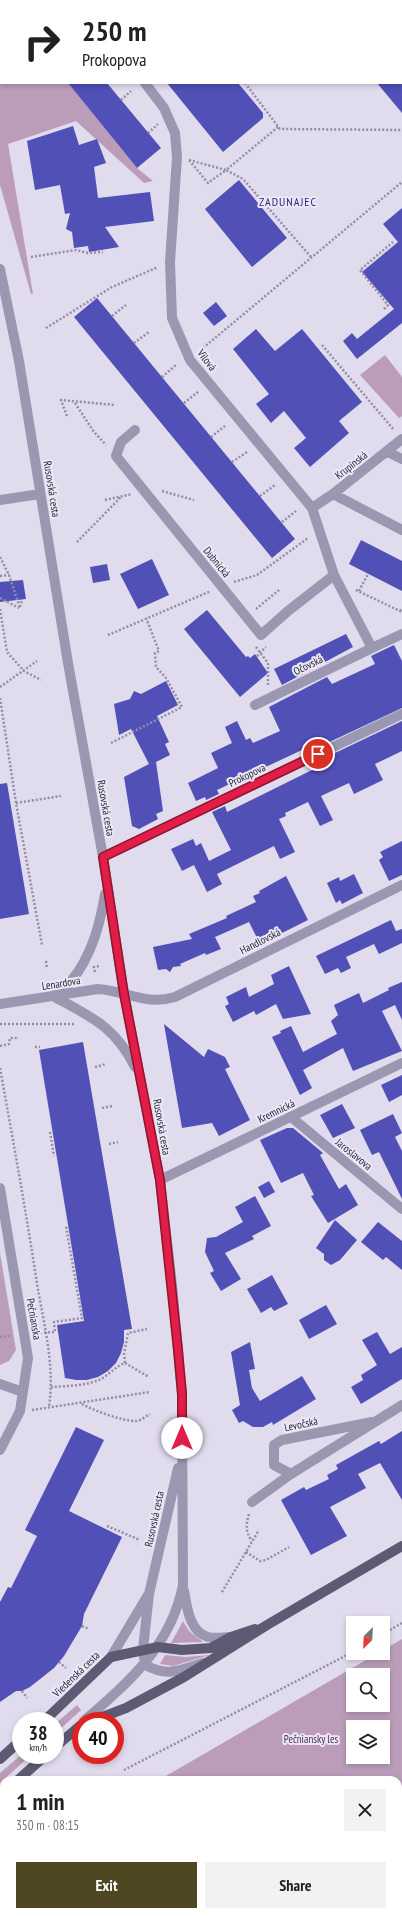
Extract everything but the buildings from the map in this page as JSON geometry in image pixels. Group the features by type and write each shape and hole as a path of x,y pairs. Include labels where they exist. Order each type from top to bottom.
{"main road":[{"name":"Viedenská cesta","path":"116,1712 126,1708 214,1659 267,1625 402,1546"},
{"name":"Viedenská cesta","path":"53,1712 111,1657 158,1647 182,1650 210,1648 231,1637 267,1625"},
{"path":"64,1739 72,1732"},
{"path":"0,1751 12,1745"},
{"path":"0,1759 12,1748"},
{"path":"22,1776 36,1764"}],"street":[{"name":"Vilová","path":"146,84 164,108 175,133 177,157 170,262 172,318 190,360 312,508 334,575 372,648"},
{"name":"Rusovská cesta","path":"0,269 19,361 68,663 103,857 124,994 160,1180 182,1394 183,1585 190,1617 197,1629 208,1637 231,1637"},
{"path":"116,456 121,442 135,430"},
{"name":"Krupinská","path":"312,508 388,452 402,439"},
{"path":"388,452 402,459"},
{"name":"Dubnická","path":"116,456 261,635 288,611 334,575"},
{"path":"0,500 40,494"},
{"path":"333,494 402,530"},
{"name":"Očovská","path":"255,705 402,634"},
{"name":"Prokopova","path":"103,857 402,714"},
{"name":"Handlovská","path":"124,994 149,1001 164,1000 175,997 402,885"},
{"path":"107,886 100,924 91,947 72,980 53,996 111,1030 127,1050 141,1079"},
{"name":"Lenardova","path":"0,1004 98,989 124,994"},
{"name":"Kremnická","path":"160,1180 402,1063"},
{"name":"Jaroslavova","path":"291,1117 402,1209"},
{"name":"Pečnianska","path":"0,1188 28,1358 20,1411 0,1450"},
{"path":"0,1384 23,1392"},
{"name":"Levočská","path":"372,1422 282,1440 274,1445 274,1465 290,1474 372,1422 402,1405"},
{"name":"Rusovská cesta","path":"144,1664 143,1649 149,1594 182,1449"},
{"path":"252,1502 290,1474"},
{"name":"Rusovská cesta","path":"94,1712 144,1664 158,1647 179,1602 183,1585"},
{"name":"Rusovská cesta","path":"111,1657 149,1594"},
{"path":"144,1664 155,1671 166,1673 178,1671 214,1659"}],"path":[{"path":"246,84 280,129 402,130"},
{"path":"121,100 131,91"},
{"path":"148,133 158,124"},
{"path":"278,127 226,170 208,183 189,160 226,170 243,179 311,257"},
{"path":"203,348 402,182"},
{"path":"384,309 388,305 360,270 393,242"},
{"path":"30,257 76,250 88,253 102,252"},
{"path":"46,328 112,288 170,262"},
{"path":"112,316 126,305"},
{"path":"134,343 149,332"},
{"path":"322,344 394,430"},
{"path":"162,377 176,366"},
{"path":"184,403 198,392"},
{"path":"67,416 61,400 115,406"},
{"path":"74,402 94,432 116,456"},
{"path":"211,437 226,426"},
{"path":"232,462 247,452"},
{"path":"260,496 275,485"},
{"path":"105,500 152,489 194,500"},
{"path":"78,542 121,496"},
{"path":"282,522 296,511"},
{"path":"0,558 20,608"},
{"path":"359,591 368,574"},
{"path":"0,576 8,575"},
{"path":"340,587 359,591 401,612 402,608"},
{"path":"246,617 279,590"},
{"path":"210,591 214,597"},
{"path":"0,598 20,608"},
{"path":"20,608 22,600"},
{"path":"0,609 7,652 24,671 41,680"},
{"path":"111,743 182,706 166,678 156,667 155,653 159,651 146,618"},
{"path":"251,641 268,663 268,699"},
{"path":"257,656 260,652"},
{"path":"0,687 37,661"},
{"path":"0,698 16,803 42,945"},
{"path":"16,803 61,796"},
{"path":"46,961 48,969"},
{"path":"0,1024 75,1023 81,1025"},
{"path":"0,1046 9,1044 10,1038 19,1038"},
{"path":"35,1047 40,1047"},
{"path":"95,1067 106,1064"},
{"path":"0,1068 19,1169 50,1363 49,1407"},
{"path":"102,1108 112,1106"},
{"path":"50,1132 54,1156"},
{"path":"109,1144 118,1142"},
{"path":"45,1332 56,1332 54,1322 82,1318 66,1226"},
{"path":"125,1363 124,1354 128,1333 147,1329"},
{"path":"50,1387 81,1384 101,1379 118,1366 125,1363"},
{"path":"125,1363 149,1377"},
{"path":"31,1411 150,1392"},
{"path":"82,1404 91,1409 137,1421 150,1414"},
{"path":"246,1525 247,1534 252,1541"},
{"path":"107,1526 140,1540"},
{"path":"222,1592 259,1530"},
{"path":"246,1552 260,1561 266,1560 289,1547"},
{"path":"390,1630 402,1623"},
{"path":"82,1626 89,1630"},
{"path":"124,1770 346,1656"},
{"path":"59,1662 66,1668"},
{"path":"22,1691 26,1698"}],"green space":[{"path":"0,84 69,84 137,168 153,181 144,183 76,121 8,144 33,294 31,294 0,185"},
{"path":"385,355 402,377 402,416 399,418 360,375"},
{"path":"0,1253 16,1350 9,1361 0,1365"},
{"path":"183,1621 189,1631 203,1642 171,1643"},
{"name":"Pečniansky les","path":"402,1639 402,1776 166,1776 346,1672 346,1712 390,1712 390,1668 352,1668 366,1660 390,1660 390,1646"},
{"path":"165,1655 186,1657 210,1655 173,1666 160,1664"},
{"path":"77,1705 81,1710 79,1712 72,1712 72,1718 64,1726 64,1716"},
{"path":"12,1763 12,1764 21,1764 8,1776 0,1776 0,1773"}],"district":[{"name":"ZADUNAJEC","path":"288,202"}],"route":[{"path":"182,1438 182,1394 160,1180 124,994 103,857 318,754"}]}
